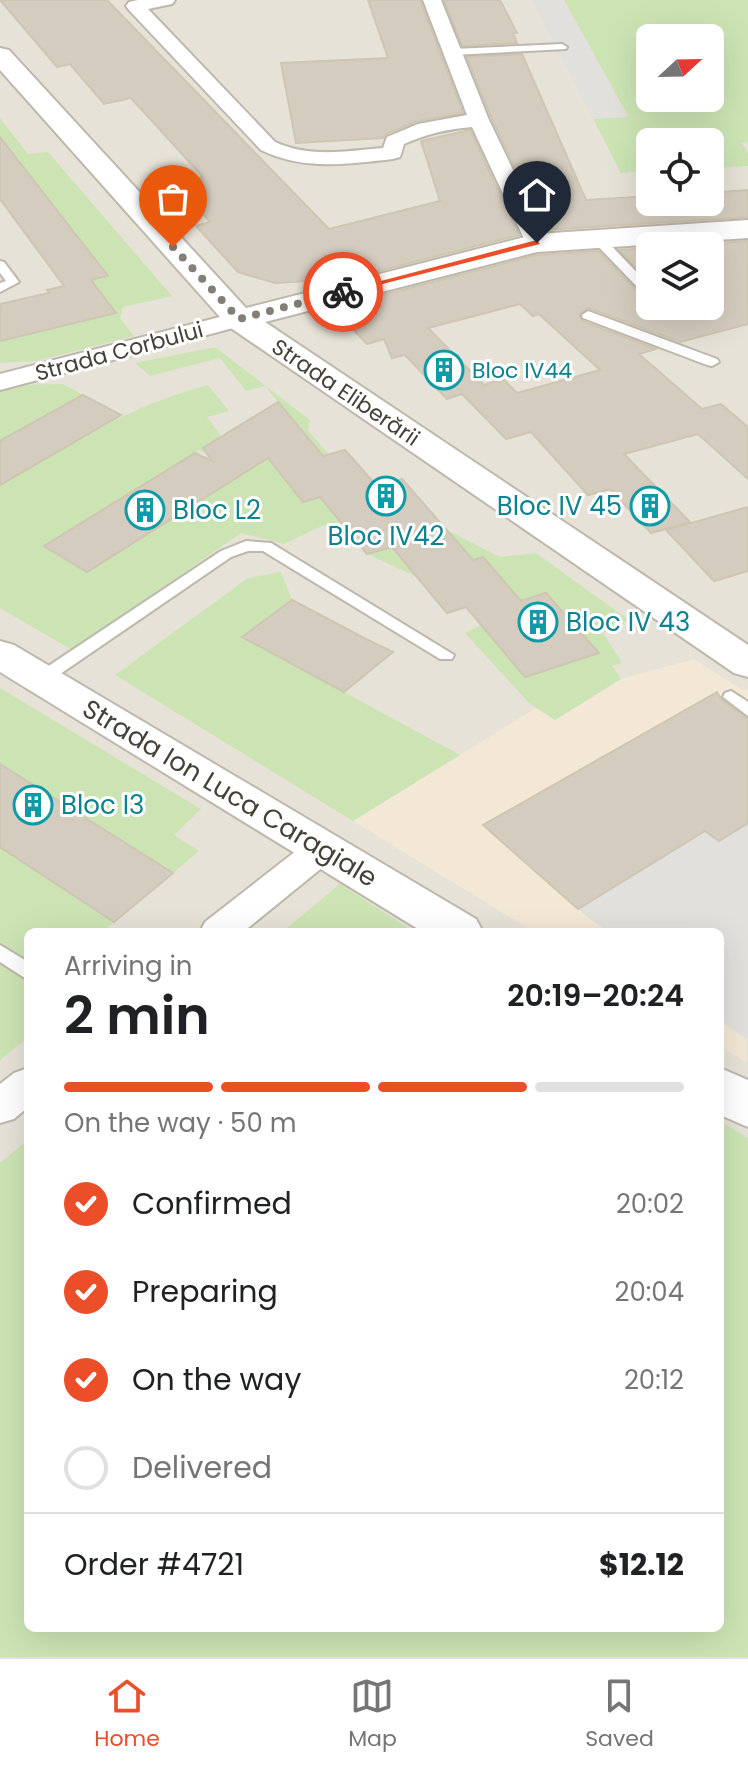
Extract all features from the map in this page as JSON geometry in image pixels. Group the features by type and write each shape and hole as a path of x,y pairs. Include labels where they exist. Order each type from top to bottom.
{"street":[{"path":"166,0 135,6 268,146 282,154 306,159 393,153 394,141 415,131 450,122 479,120"},
{"path":"432,0 479,120 537,243"},
{"name":"Strada Eliberării","path":"0,55 239,319 748,664"},
{"path":"239,319 537,243 748,229"},
{"name":"Strada Corbului","path":"0,382 239,319"},
{"name":"Strada Ion Luca Caragiale","path":"0,654 453,928"},
{"path":"223,928 322,849"},
{"path":"0,1107 24,1087"},
{"path":"724,1091 748,1106"}],"lane":[{"path":"453,52 562,47"},
{"path":"596,237 636,278"},
{"path":"0,265 13,282 0,288"},
{"path":"588,315 712,362"},
{"path":"41,679 226,554 246,546 266,546 446,655"},
{"path":"731,697 748,710"},
{"path":"0,952 24,969"}],"shaded area":[{"path":"0,0 748,0 748,1657 0,1657"},
{"path":"532,0 564,0 628,117 593,119"},
{"path":"694,659 742,690 748,689 746,1062 724,1048 724,928 527,928 353,821 536,708 555,720 621,679"},
{"path":"748,823 748,1041 724,1023 724,928 602,928 578,909 705,831"}],"green space":[{"path":"564,0 748,0 748,142 742,143 748,153 748,166 724,167 724,128 636,128 636,172 621,173 593,119 628,116"},
{"path":"0,118 28,154 48,152 172,296 123,307 120,318 134,336 36,361 0,363 0,341 115,313 91,280 107,276 18,160 6,162 0,155"},
{"path":"215,347 310,420 308,430 328,454 277,469 303,502 350,489 373,517 344,526 322,526 284,544 241,533 72,650 0,608 0,485 126,415 179,393 208,385 229,411 207,417 230,448 300,429 265,386 246,391 220,358 150,376 135,363","holes":["199,450 243,474 88,572 44,546"]},
{"path":"63,384 83,395 0,441 0,393 13,385"},
{"path":"447,530 500,557 536,553 629,620 603,633 622,663 612,666 621,679 555,720 529,703 465,633 499,616 490,635 525,677 599,653 546,593 521,601 483,557 417,577 367,554"},
{"path":"281,572 292,600 243,637 460,755 353,821 115,675 248,578"},
{"path":"0,688 201,809 174,835 199,851 173,873 0,764"},
{"path":"0,847 114,922 107,928 24,928 24,1040 0,1060"},
{"path":"340,884 408,928 287,928"},
{"path":"724,1123 748,1138 748,1657 0,1657 0,1163 24,1143 24,1632 724,1632"}],"building":[{"path":"0,0 107,0 329,229 440,201 421,141 470,130 519,235 313,288 307,281 275,283 238,272 196,226 210,222 176,183 203,177 131,98 104,104 70,64 57,67"},
{"path":"368,0 420,0 463,113 417,121 383,138 296,143 281,63 388,58"},
{"path":"444,0 500,0 517,33 513,33 517,43 462,46"},
{"path":"522,54 586,200 636,197 636,216 724,216 724,192 748,190 748,217 545,230 492,119 467,57"},
{"path":"0,137 108,276 91,280 116,313 0,341 0,304 49,293 47,290 64,286 0,199"},
{"path":"748,241 748,324 680,342 589,308 579,314 582,321 656,349 639,354 702,409 721,404 748,427 748,479 698,434 624,454 690,522 651,533 610,489 588,495 531,432 506,439 462,394 447,399 405,355 392,358 384,339 367,344 332,308 537,255 598,251 636,290 636,320 724,320 724,243","holes":["520,304 533,316 539,314 600,370 517,393 503,379 484,385 428,328"]},
{"path":"636,249 636,268 619,250"},
{"path":"83,395 121,415 0,485 0,441"},
{"path":"278,402 323,456 345,450 377,486 402,479 473,560 483,557 521,601 546,593 599,653 525,677 466,607 447,613 392,547 367,554 320,497 303,502 268,458 87,572 44,546 195,453 212,461 203,448"},
{"path":"748,507 748,571 714,581 666,530"},
{"path":"292,600 393,652 344,692 242,637"},
{"path":"717,692 721,699 748,719 748,823 719,841 705,831 578,909 483,825"},
{"name":"Bloc I3","path":"0,764 173,873 114,922 0,847"}],"way so far":[{"path":"173,247 239,319 343,292"}],"place":[{"name":"Bloc IV44","path":"444,370"},
{"name":"Bloc IV42","path":"386,496"},
{"name":"Bloc IV 45","path":"650,506"},
{"name":"Bloc L2","path":"145,510"},
{"name":"Bloc IV 43","path":"538,622"},
{"name":"Bloc I3","path":"33,805"}],"route":[{"path":"343,292 537,243"}]}
